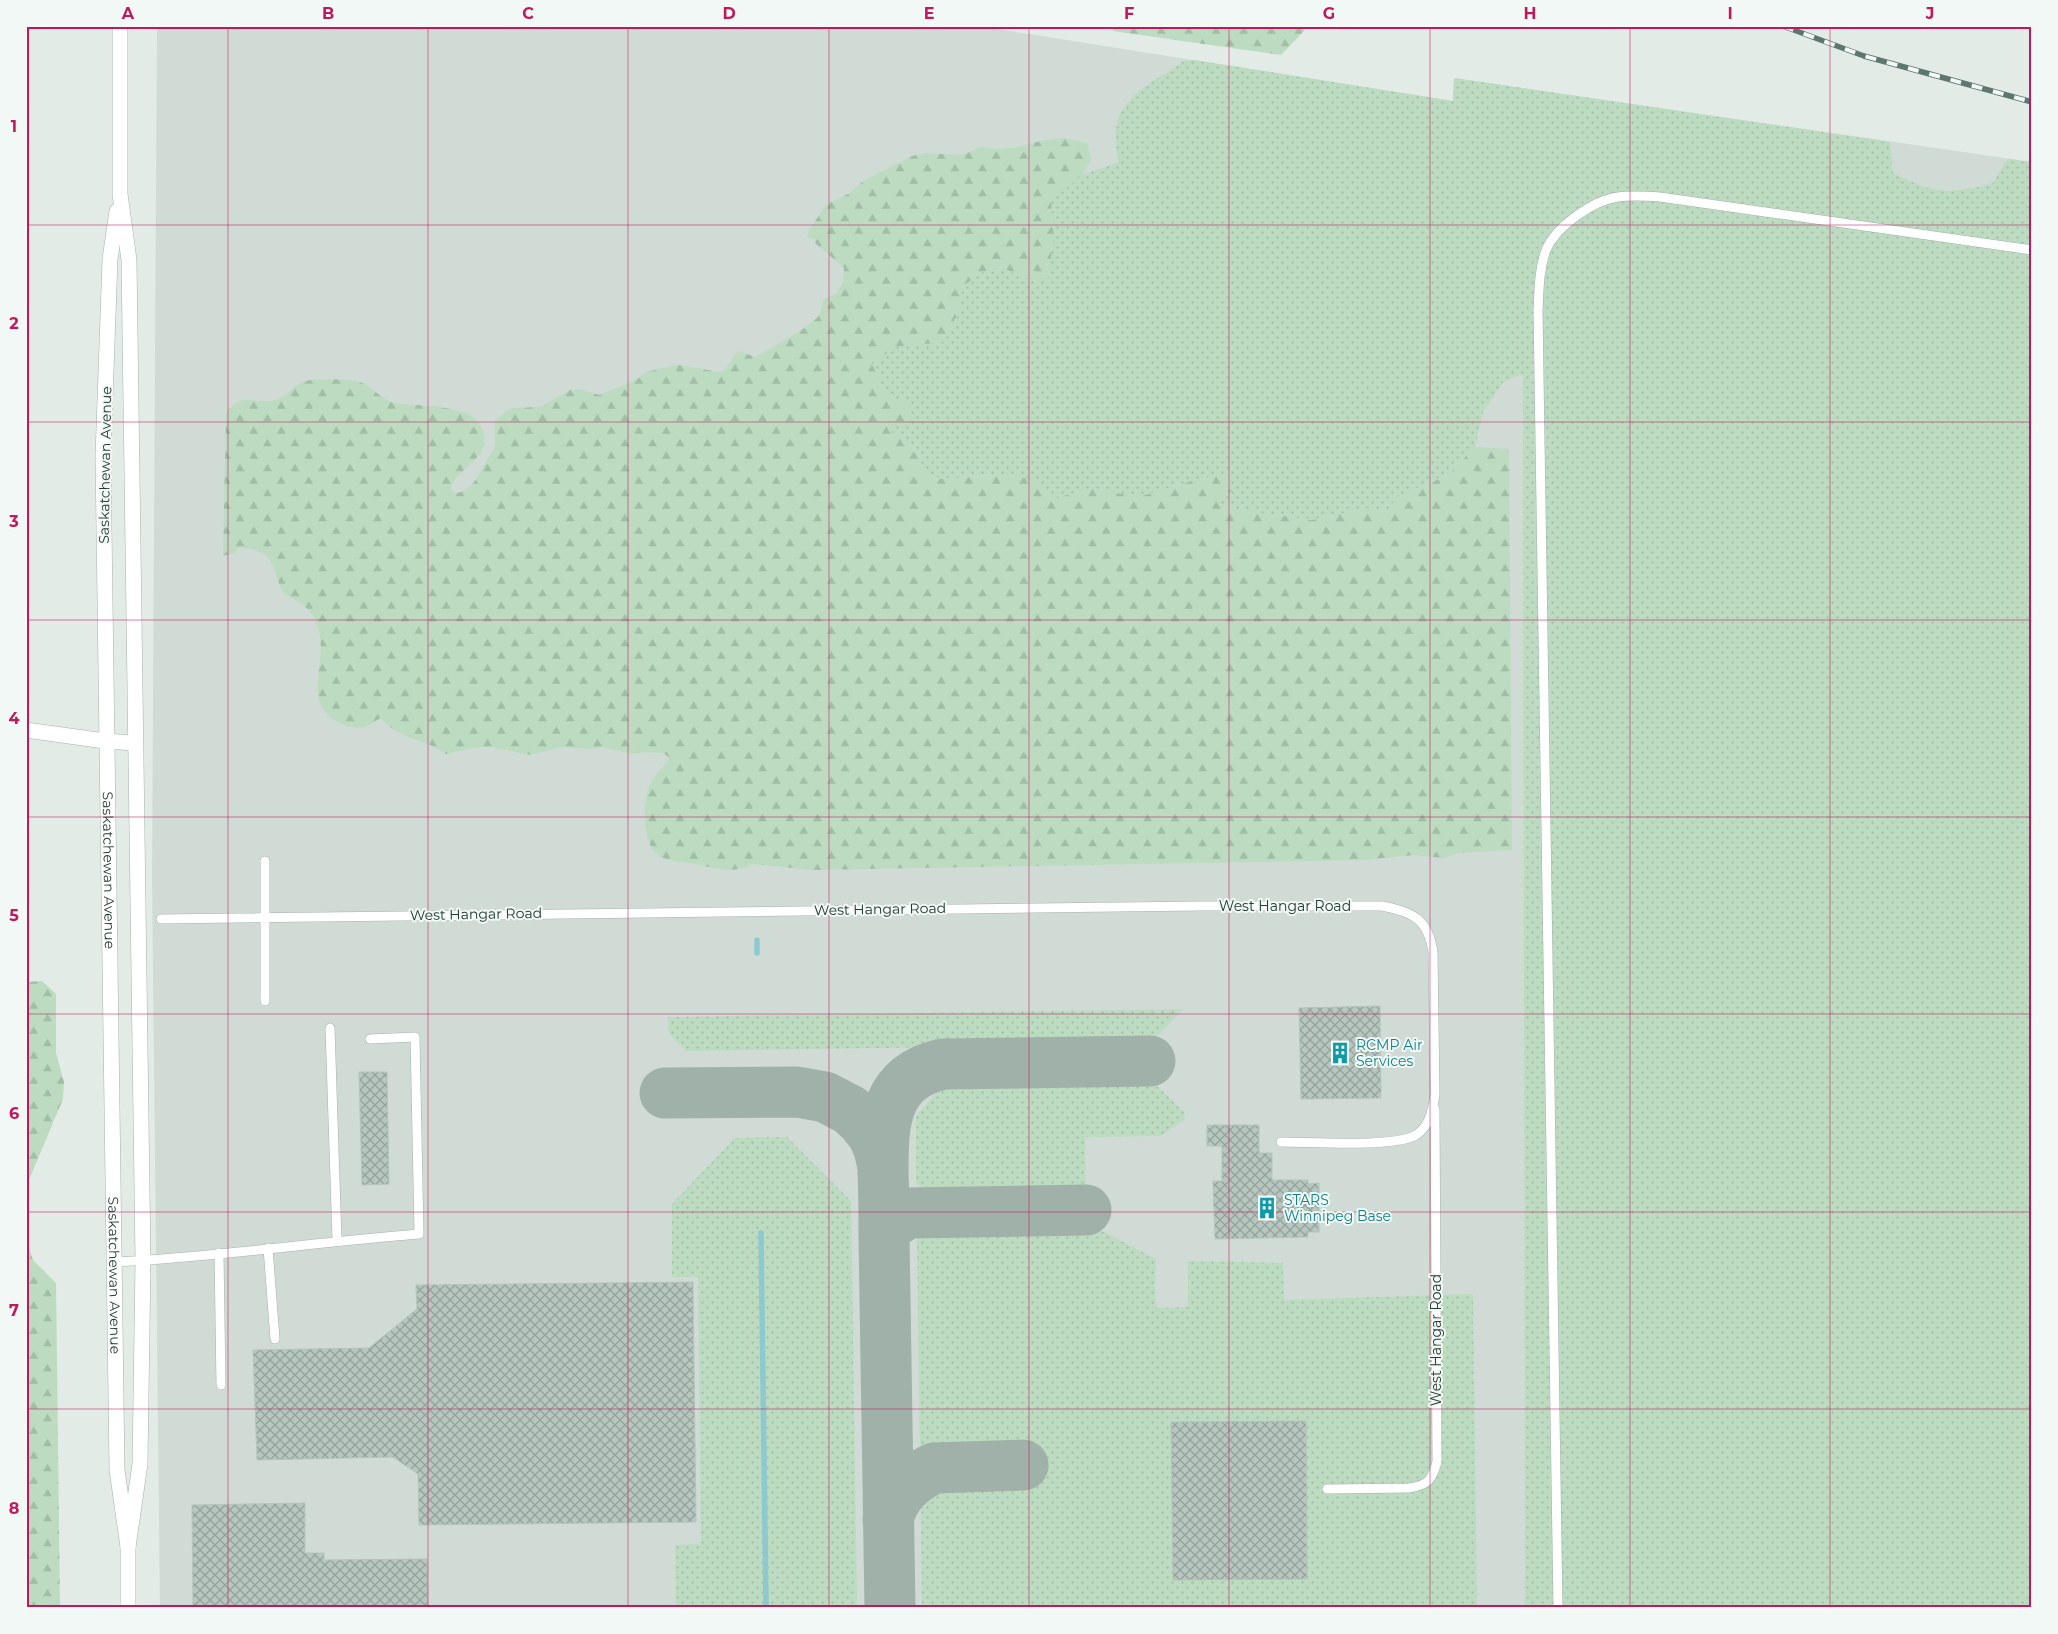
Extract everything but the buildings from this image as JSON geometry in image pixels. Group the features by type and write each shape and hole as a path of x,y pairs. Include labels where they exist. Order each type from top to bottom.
{"street":[{"name":"Saskatchewan Avenue","path":"120,26 120,194 129,260 134,743 143,1261 140,1464 128,1547"},
{"name":"Saskatchewan Avenue","path":"120,194 110,259 103,456 106,741 116,1262 117,1470 128,1547 128,1608"},
{"path":"26,730 134,743"}],"lane":[{"path":"1558,1608 1538,310 1541,268 1547,248 1559,231 1575,216 1595,204 1616,197 1637,196 1660,197 2032,250"},
{"path":"265,861 265,1000"},
{"name":"West Hangar Road","path":"161,919 1200,906 1382,906 1399,909 1423,924 1430,936 1433,952 1437,1462 1433,1476 1422,1486 1409,1488 1327,1489"},
{"path":"330,1028 336,1240"},
{"path":"116,1262 186,1258 336,1240 419,1234 415,1037 370,1039"},
{"name":"West Hangar Road","path":"1282,1142 1354,1143 1406,1139 1423,1128 1433,1107 1435,1094"},
{"path":"268,1248 275,1338"},
{"path":"219,1253 221,1385"}],"shaded area":[{"path":"157,26 978,26 1453,101 1454,78 2032,162 2032,1608 160,1608 152,878"}],"green space":[{"path":"1115,26 1304,26 1304,31 1281,55 1113,31"},
{"path":"1194,60 1453,101 1454,78 1890,142 1893,173 1931,189 1953,191 1993,183 2007,159 2032,162 2032,1608 1525,1608 1523,374 1504,381 1483,412 1475,447 1451,472 1398,496 1387,512 1366,508 1312,520 1241,510 1218,504 1227,474 1195,480 1138,497 1091,488 1057,498 1040,483 989,475 942,479 924,474 918,452 887,429 908,403 887,395 874,384 870,363 897,347 943,341 956,317 963,286 984,271 1007,270 1035,281 1054,236 1051,201 1082,175 1119,162 1116,133 1122,111 1129,101 1148,84 1183,61"},
{"path":"1064,138 1087,143 1091,160 1082,175 1051,201 1054,236 1048,278 1035,281 1007,270 984,271 963,286 956,317 943,342 897,347 871,363 880,380 874,384 887,395 908,403 910,421 888,429 918,452 924,474 942,479 1013,474 1040,483 1057,498 1091,488 1138,497 1195,480 1227,474 1235,490 1219,496 1219,504 1241,510 1312,520 1366,508 1387,512 1397,496 1433,482 1451,472 1475,447 1509,449 1512,850 1460,853 1442,858 1414,855 1364,860 813,870 752,864 738,869 725,870 669,860 660,856 651,847 645,821 649,786 653,778 670,758 663,753 642,752 632,754 602,747 589,749 561,747 531,755 491,747 477,747 446,754 395,730 381,718 364,727 358,728 344,725 330,717 321,706 318,679 321,650 319,630 312,614 301,604 283,593 271,561 261,553 240,547 234,553 223,556 226,412 238,402 244,400 267,401 279,399 305,381 344,380 356,381 367,385 391,402 442,407 466,413 481,426 484,438 483,447 479,455 453,482 451,490 455,493 461,492 474,482 492,452 495,441 495,421 507,410 540,407 570,390 580,389 599,395 636,380 646,372 672,366 679,365 720,372 724,370 739,351 755,357 799,332 817,318 821,311 823,299 837,293 843,282 844,268 815,243 815,239 807,238 809,230 827,204 850,193 863,181 912,156 924,153 962,155 981,147 1013,148 1045,140"},
{"path":"42,981 56,994 56,1053 64,1082 63,1099 26,1187 26,982"},
{"path":"1183,1009 1150,1044 686,1051 669,1033 668,1017"},
{"path":"1151,1080 1184,1112 1185,1119 1161,1136 1085,1137 1086,1196 932,1198 916,1183 916,1116 946,1082"},
{"path":"787,1137 851,1201 857,1608 676,1608 675,1545 701,1544 698,1277 672,1277 672,1204 735,1138"},
{"path":"1086,1223 1156,1259 1155,1294 1157,1308 1188,1307 1188,1261 1283,1263 1284,1300 1473,1294 1477,1608 922,1608 917,1239 932,1225"},
{"path":"26,1239 33,1260 56,1283 60,1608 26,1608"}],"waterway":[{"path":"757,940 757,953"},
{"path":"761,1233 766,1608"}],"taxiway":[{"path":"1086,1210 908,1213 889,1225 884,1237 883,1154 886,1120 891,1104 898,1091 909,1079 923,1070 943,1064 1150,1061"},
{"path":"665,1093 797,1092 825,1097 850,1110 862,1121 873,1135 879,1149 883,1167"},
{"path":"884,1237 890,1608"},
{"path":"888,1520 894,1502 905,1488 918,1477 934,1468 1023,1465"}],"railway":[{"path":"1783,26 1864,56 2032,102"}],"place":[{"name":"RCMP Air Services","path":"1340,1053"},
{"name":"STARS Winnipeg Base","path":"1267,1208"}]}
